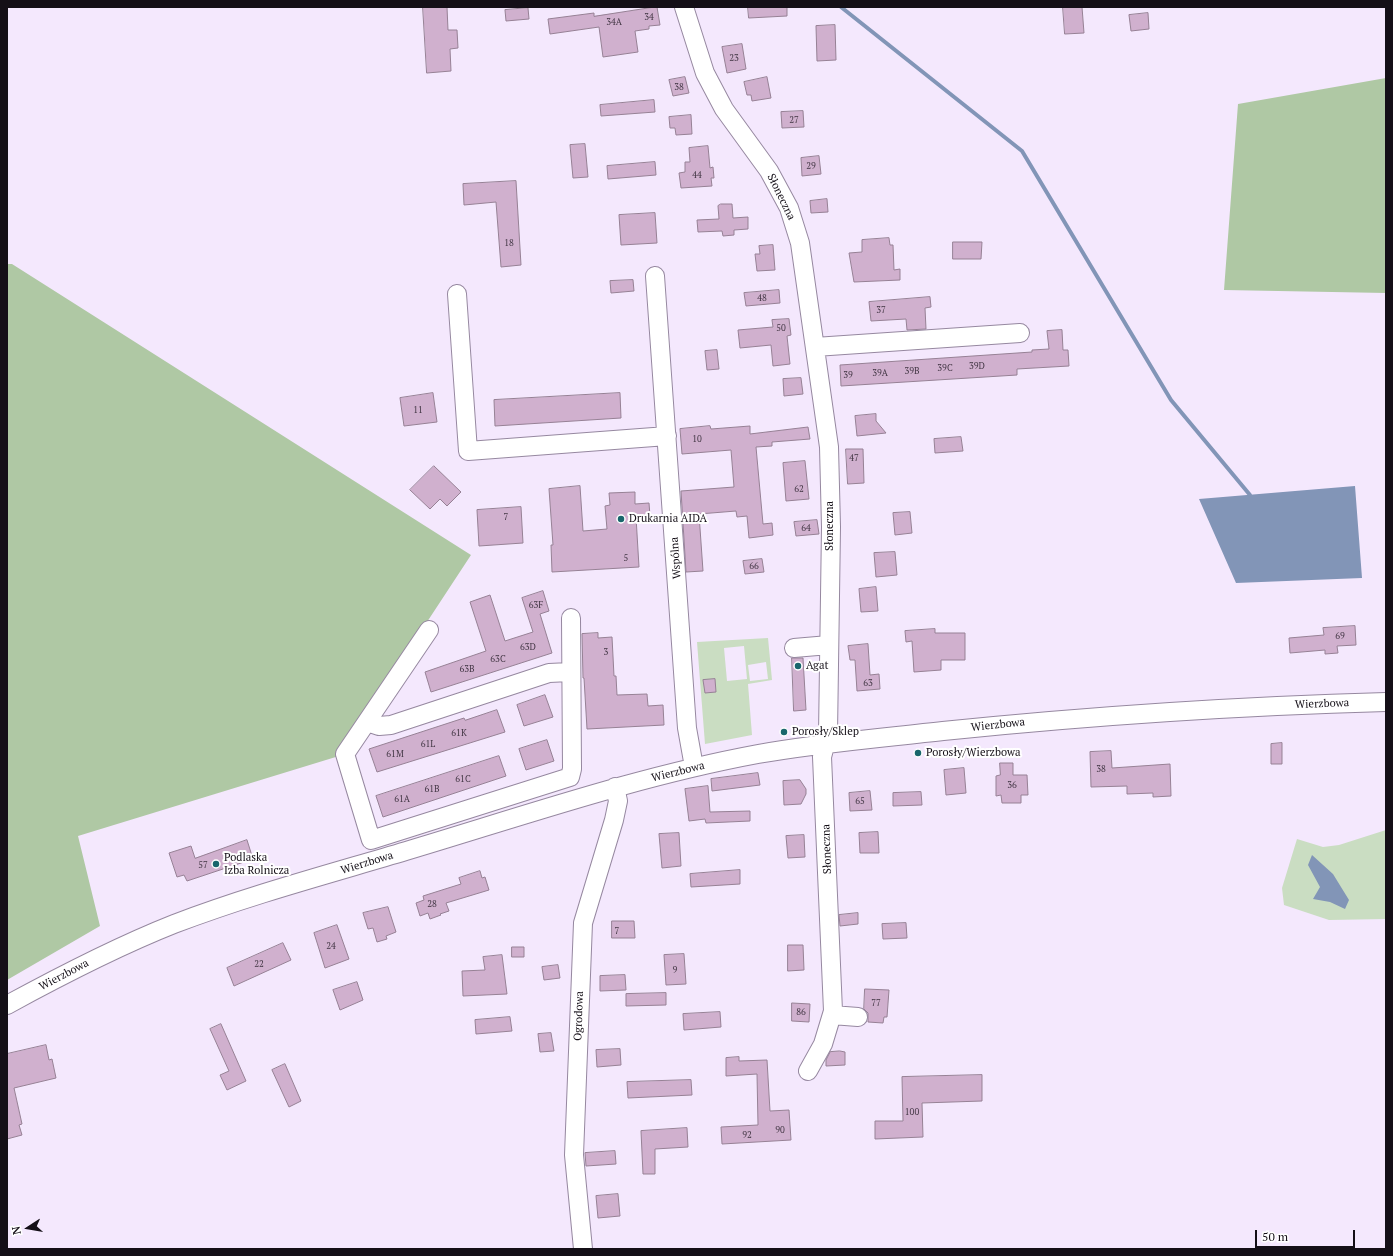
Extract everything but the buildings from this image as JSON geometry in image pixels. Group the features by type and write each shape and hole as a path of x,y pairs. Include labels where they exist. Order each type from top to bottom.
{"street":[{"name":"Słoneczna","path":"684,7 705,72 724,109 769,171 789,208 800,243 829,447 831,527 828,734 822,757 832,1015 823,1044 808,1071"},
{"name":"Wspólna","path":"655,276 668,436 687,728 694,767"},
{"path":"457,294 468,451 668,436"},
{"path":"815,347 1020,333"},
{"path":"571,618 570,672 572,769 570,777 576,799"},
{"path":"377,860 345,754 428,630"},
{"path":"794,648 829,645"},
{"path":"366,722 379,726 391,725 549,673 570,672"},
{"name":"Wierzbowa","path":"7,1005 72,969 174,924 266,893 615,787 694,767 759,754 825,744 1107,716 1316,704 1386,702"},
{"path":"372,840 570,777"},
{"name":"Ogrodowa","path":"583,1249 574,1155 583,923 614,820 618,801 615,787"},
{"path":"832,1015 858,1017"}],"green space":[{"path":"1386,78 1386,293 1224,290 1238,104"},
{"path":"7,264 12,264 471,555 339,756 78,836 100,926 7,980"},
{"path":"768,638 772,680 748,684 752,735 705,744 697,642","holes":["744,646 747,679 727,681 724,648","766,662 768,679 750,681 748,665"]},
{"path":"1386,830 1386,919 1329,920 1284,905 1282,888 1297,839 1323,847 1339,845"}],"water":[{"path":"1355,486 1362,578 1236,583 1199,499"},
{"path":"1312,855 1333,874 1349,900 1345,909 1330,902 1313,899 1320,887 1308,865"}],"waterway":[{"path":"841,7 1022,151 1171,400 1250,495"}],"place":[{"name":"Drukarnia AIDA","path":"621,519"},
{"name":"Agat","path":"798,666"},
{"name":"Porosły/Sklep","path":"784,732"},
{"name":"Porosły/Wierzbowa","path":"918,753"},
{"name":"Podlaska Izba Rolnicza","path":"216,864"}]}
